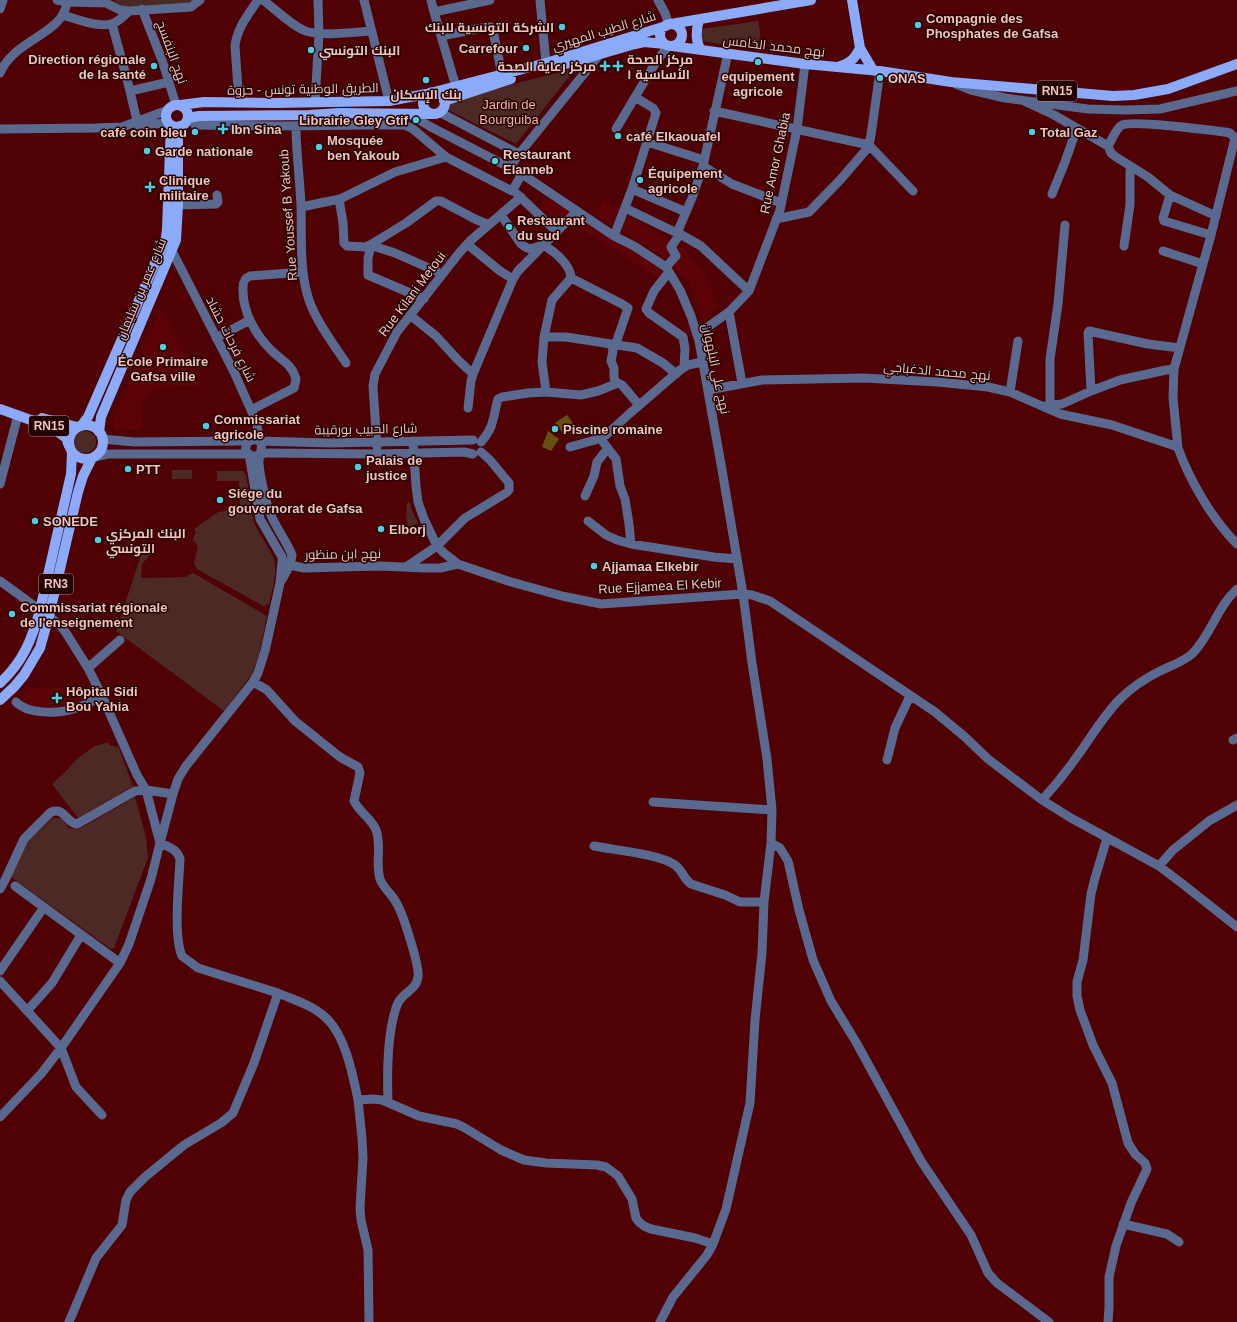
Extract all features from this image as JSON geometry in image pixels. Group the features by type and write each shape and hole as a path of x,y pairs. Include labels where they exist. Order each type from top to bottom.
{"main road":[{"name":"شارع الطيب المهيري","path":"430,93 546,63 669,25 811,0"},
{"path":"852,0 860,48 877,70"},
{"path":"699,20 696,35 697,43 700,49"},
{"path":"669,25 678,27 682,33 681,40 676,45 668,45 661,38 661,31 669,25"},
{"name":"شارع الطيب المهيري","path":"444,101 516,77 644,42 668,45"},
{"name":"نهج محمد الخامس","path":"668,45 805,64 877,70"},
{"path":"837,67 851,62 860,48"},
{"name":"RN15","path":"877,70 951,82 1112,96 1134,95 1168,89 1237,64"},
{"name":"الطريق الوطنية تونس - حزوة","path":"175,107 204,102 389,101 430,93"},
{"path":"430,93 441,94 444,101 444,106 436,113 427,112 423,106 423,100 430,93"},
{"path":"175,107 186,109 192,121 184,124 173,125 166,116 175,107"},
{"name":"الطريق الوطنية تونس - حزوة","path":"192,121 199,116 309,115 339,113 436,113"},
{"name":"شارع عمر بن سليمان","path":"101,435 101,417 176,240 178,229 178,136 173,125"},
{"name":"شارع عمر بن سليمان","path":"79,426 88,417 166,238 168,228 173,125"},
{"name":"RN15","path":"0,409 57,430 66,438 71,451"},
{"name":"RN15","path":"18,415 47,419 79,426"},
{"path":"79,426 91,426 101,435 101,449 93,457 83,459 79,458 71,451 69,445 70,437 74,430 79,426"},
{"name":"RN3","path":"0,683 25,652 32,636 40,610 71,474 71,451"},
{"name":"RN3","path":"0,700 14,687 32,663 40,648 78,492 83,476 93,457"}],"street":[{"path":"0,9 3,0"},
{"path":"57,0 67,2 106,3 120,10 128,11 191,7 200,0"},
{"path":"239,103 235,46 236,37 238,29 258,0"},
{"path":"263,0 304,30 319,34 372,31"},
{"path":"315,102 319,34 318,0"},
{"path":"364,0 389,101"},
{"path":"431,0 456,87"},
{"path":"434,12 490,0"},
{"path":"540,0 546,63"},
{"path":"658,0 669,25"},
{"path":"0,73 7,60 15,53 56,24 63,15 67,2"},
{"name":"نهج البنفسج","path":"142,9 169,82 175,107"},
{"path":"63,15 88,22 112,24 123,17 128,11"},
{"path":"112,24 130,91 135,124"},
{"path":"441,36 488,27 493,29 502,75"},
{"path":"616,128 668,45"},
{"path":"684,367 685,349 683,337 649,313 646,309 654,291 676,256 671,247 678,233 704,163 714,111 728,53"},
{"path":"510,167 518,154 600,54"},
{"name":"Rue Amor Ghabia","path":"697,333 729,312 749,291 781,203 796,129 805,64"},
{"path":"776,219 809,212 851,168 869,144 874,118 877,70"},
{"path":"130,91 169,82"},
{"path":"951,82 983,93 1088,109 1160,109 1237,91"},
{"path":"614,236 632,189 656,111 635,97"},
{"path":"1022,100 1040,108 1108,146 1111,153 1116,157 1148,176 1170,195 1216,216"},
{"path":"0,129 122,127 135,124 175,107"},
{"path":"714,111 869,144 913,191"},
{"path":"436,113 518,154"},
{"name":"نهج علي البلهوان","path":"409,114 451,138 522,174 614,236 634,246 668,270 680,290 697,333 737,559 767,759 772,810 771,843 764,902 762,953 756,1001 750,1103 726,1209 713,1244 707,1255 673,1297 660,1322"},
{"path":"192,121 296,126 368,124 405,125 413,129 446,157 512,191 556,231"},
{"path":"135,124 173,125"},
{"path":"1108,146 1120,127 1124,124 1142,124 1217,131 1230,133 1235,138 1211,235 1174,369 1173,398 1178,448 1201,497 1218,522 1237,544"},
{"name":"Rue Youssef B Yakoub","path":"296,126 303,272 313,310 346,363"},
{"path":"1052,194 1064,166 1077,128"},
{"path":"647,142 704,163 732,184 781,203"},
{"path":"301,207 339,199 395,172 446,157"},
{"path":"1124,246 1130,205 1130,166"},
{"path":"512,191 522,174"},
{"path":"632,189 686,212"},
{"path":"178,205 216,204 218,202 217,195"},
{"path":"1170,195 1163,218 1164,221 1211,235"},
{"name":"Rue Kilani Metoui","path":"377,454 372,386 375,374 397,332 467,244 520,197"},
{"path":"339,199 345,245 365,247 371,245 406,223 436,201 441,201 475,219 489,224"},
{"path":"625,208 678,233 701,246 749,291"},
{"path":"468,408 471,381 513,279 518,271 577,211"},
{"path":"501,215 521,244 525,247 530,249 543,245"},
{"path":"1065,225 1058,304 1050,359 1047,406 1062,404 1120,380 1174,369"},
{"path":"467,244 500,272 513,279"},
{"path":"371,245 395,253 442,274"},
{"path":"371,245 368,258 368,275 424,299"},
{"path":"543,245 568,267 571,273 571,278 552,300 544,337 542,362 546,392"},
{"name":"شارع فرحات حشاد","path":"172,251 251,410 257,424 255,440"},
{"path":"1163,251 1203,264"},
{"path":"251,410 294,388 296,382 293,371 288,363 274,353 264,343 250,320 244,305 244,279 246,277 303,272"},
{"path":"571,278 628,308 613,345 611,361 614,368 616,383"},
{"path":"729,312 742,383"},
{"path":"410,315 436,336 458,360 474,374"},
{"path":"216,338 250,320"},
{"path":"1091,391 1089,331 1148,344 1180,348"},
{"path":"544,337 566,337 636,348 650,354 676,374"},
{"path":"1010,392 1018,341"},
{"path":"570,447 606,435 638,405 684,367 693,363 702,362"},
{"name":"نهج محمد الدغباجي","path":"708,390 742,383 782,380 878,378 988,387 1010,392 1047,406 1060,414 1112,425 1172,444 1178,448"},
{"path":"406,567 437,546 465,518 509,490 509,483 490,460 469,450 468,446 488,434 492,426 498,399 528,393 546,392 581,395 598,391 616,383 622,385 638,405"},
{"path":"0,484 18,415"},
{"name":"شارع الحبيب بورقيبة","path":"101,435 134,442 213,442 255,440 330,443 477,441"},
{"path":"600,438 616,459 632,544"},
{"path":"0,1117 41,1074 120,964 129,944 151,880 178,779 186,766 253,682 264,657 280,583 286,564 292,555 270,516 259,464 259,454 262,446 255,440 247,442 245,448 249,454 260,520 286,564"},
{"name":"Rue Ejjamea El Kebir","path":"413,441 418,502 424,519 437,546 458,564 508,581 562,596 601,604 742,594 758,596 777,605 935,712 988,759 1042,800 1159,866 1184,884 1237,927"},
{"path":"477,441 483,448 477,453"},
{"path":"178,442 178,454"},
{"path":"213,442 213,455"},
{"path":"585,496 594,476 597,462 608,448"},
{"name":"شارع الحبيب بورقيبة","path":"259,454 477,453"},
{"path":"93,457 108,454 249,454 254,456 259,454"},
{"path":"588,521 612,538 632,544 714,557 737,559"},
{"name":"نهج ابن منظور","path":"286,564 304,568 352,566 440,568 458,564"},
{"path":"0,581 59,624 88,668 137,775 146,790 160,844"},
{"path":"1042,800 1078,756 1100,722 1120,699 1149,677 1192,654 1227,600 1237,589"},
{"path":"88,668 120,640"},
{"path":"253,682 267,690 294,721 340,757 356,765 359,769 360,773 354,801 362,814 373,824 376,830 378,838 379,873 381,880 398,904 406,925 418,972 416,984 396,1006 387,1066 388,1102"},
{"path":"16,702 26,709 44,712 58,712 73,709 102,696"},
{"path":"888,760 895,728 910,696"},
{"path":"0,889 6,880 24,839 51,812 61,812 72,822 77,824 135,791 146,790 173,794"},
{"path":"653,802 772,810"},
{"path":"1159,866 1173,850 1209,820 1237,805"},
{"path":"1108,838 1091,894 1083,960 1077,982 1077,996 1080,1010 1092,1045 1112,1083 1128,1143 1135,1154 1145,1163 1147,1167 1123,1224 1116,1246 1109,1278 1108,1322"},
{"path":"771,843 780,848 788,861 799,910 814,960 829,996 921,1161 971,1235 988,1272 997,1283 1049,1322"},
{"path":"160,844 176,851 180,859 178,941 182,956 198,968 278,993 313,1009 325,1017 337,1033 344,1051 358,1100 363,1158 360,1208 361,1220 368,1250 369,1322"},
{"path":"594,846 660,859 676,865 686,880 691,884 725,895 740,902 764,902"},
{"path":"15,886 120,964"},
{"path":"0,971 44,907"},
{"path":"27,1011 52,983 81,935"},
{"path":"0,981 61,1048 76,1086 102,1115"},
{"path":"70,1322 96,1258 122,1225 126,1200 130,1192 145,1177 179,1149 221,1123 233,1113 254,1063 278,993"},
{"path":"358,1100 373,1099 388,1102 419,1116 446,1121 461,1126 501,1150 524,1160 546,1163 597,1165 606,1167 618,1176 622,1182 632,1199 636,1218 644,1226 695,1238 713,1244"},
{"path":"1123,1224 1168,1234 1179,1242"}],"shaded area":[{"path":"550,196 575,209 561,222 541,208"},
{"path":"604,200 684,249 705,274 718,306 705,322 689,283 674,267 663,257 594,214"},
{"path":"578,213 646,255 668,275 660,279 570,222"},
{"name":"École Primaire Gafsa ville","path":"161,308 200,386 153,388 142,403 141,430 114,429 113,419"},
{"path":"567,415 573,423 562,432 555,423"},
{"path":"548,431 559,439 551,451 542,447"},
{"name":"Hôpital Sidi Bou Yahia","path":"88,687 93,696 91,700 73,708 25,706 23,704 23,694 28,688"}],"green space":[{"path":"114,0 196,0 189,5 122,8"},
{"path":"758,21 760,36 756,50 696,40 694,30"},
{"name":"Jardin de Bourguiba","path":"576,68 516,144 448,110 451,100"},
{"path":"81,431 89,431 96,438 96,446 89,453 81,453 74,446 74,438"},
{"path":"172,470 192,470 192,479 172,479"},
{"path":"217,471 243,471 246,475 254,523 274,558 275,564 274,582 269,605 266,604 265,607 197,569 194,563 198,546 193,540 196,533 194,529 218,512 240,509 239,481 217,481"},
{"path":"410,502 412,511 418,523 408,528 406,516 407,503"},
{"path":"143,549 152,553 142,564 141,578 185,577 193,573 267,616 259,655 252,674 224,711 116,631"},
{"path":"108,742 110,746 118,746 133,786 78,818 52,784 77,759 93,747"},
{"path":"135,797 146,837 148,858 114,948 111,949 11,877 27,842 53,818 61,818 69,828 79,829"}],"place":[{"name":"Compagnie des Phosphates de Gafsa","path":"918,25"},
{"name":"الشركة التونسية للبنك","path":"562,27"},
{"name":"Carrefour","path":"526,48"},
{"name":"البنك التونسي","path":"311,50"},
{"name":"equipement agricole","path":"758,62"},
{"name":"Direction régionale de la santé","path":"154,66"},
{"name":"مركز رعاية الصحة","path":"605,66"},
{"name":"مركز الصحة الأساسية ١","path":"618,66"},
{"name":"ONAS","path":"880,78"},
{"name":"بنك الإسكان","path":"426,80"},
{"name":"Librairie Gley Gtif","path":"416,120"},
{"name":"Ibn Sina","path":"223,129"},
{"name":"café coin bleu","path":"195,132"},
{"name":"Total Gaz","path":"1032,132"},
{"name":"café Elkaouafel","path":"618,136"},
{"name":"Mosquée ben Yakoub","path":"319,147"},
{"name":"Garde nationale","path":"147,151"},
{"name":"Restaurant Elanneb","path":"495,161"},
{"name":"Équipement agricole","path":"640,180"},
{"name":"Clinique militaire","path":"150,187"},
{"name":"Restaurant du sud","path":"509,227"},
{"name":"École Primaire Gafsa ville","path":"163,347"},
{"name":"Commissariat agricole","path":"206,426"},
{"name":"Piscine romaine","path":"555,429"},
{"name":"Palais de justice","path":"358,467"},
{"name":"PTT","path":"128,469"},
{"name":"Siége du gouvernorat de Gafsa","path":"220,500"},
{"name":"SONEDE","path":"35,521"},
{"name":"Elborj","path":"381,529"},
{"name":"البنك المركزي التونسي","path":"98,540"},
{"name":"Ajjamaa Elkebir","path":"594,566"},
{"name":"Commissariat régionale de l'enseignement","path":"12,614"},
{"name":"Hôpital Sidi Bou Yahia","path":"57,698"}]}
